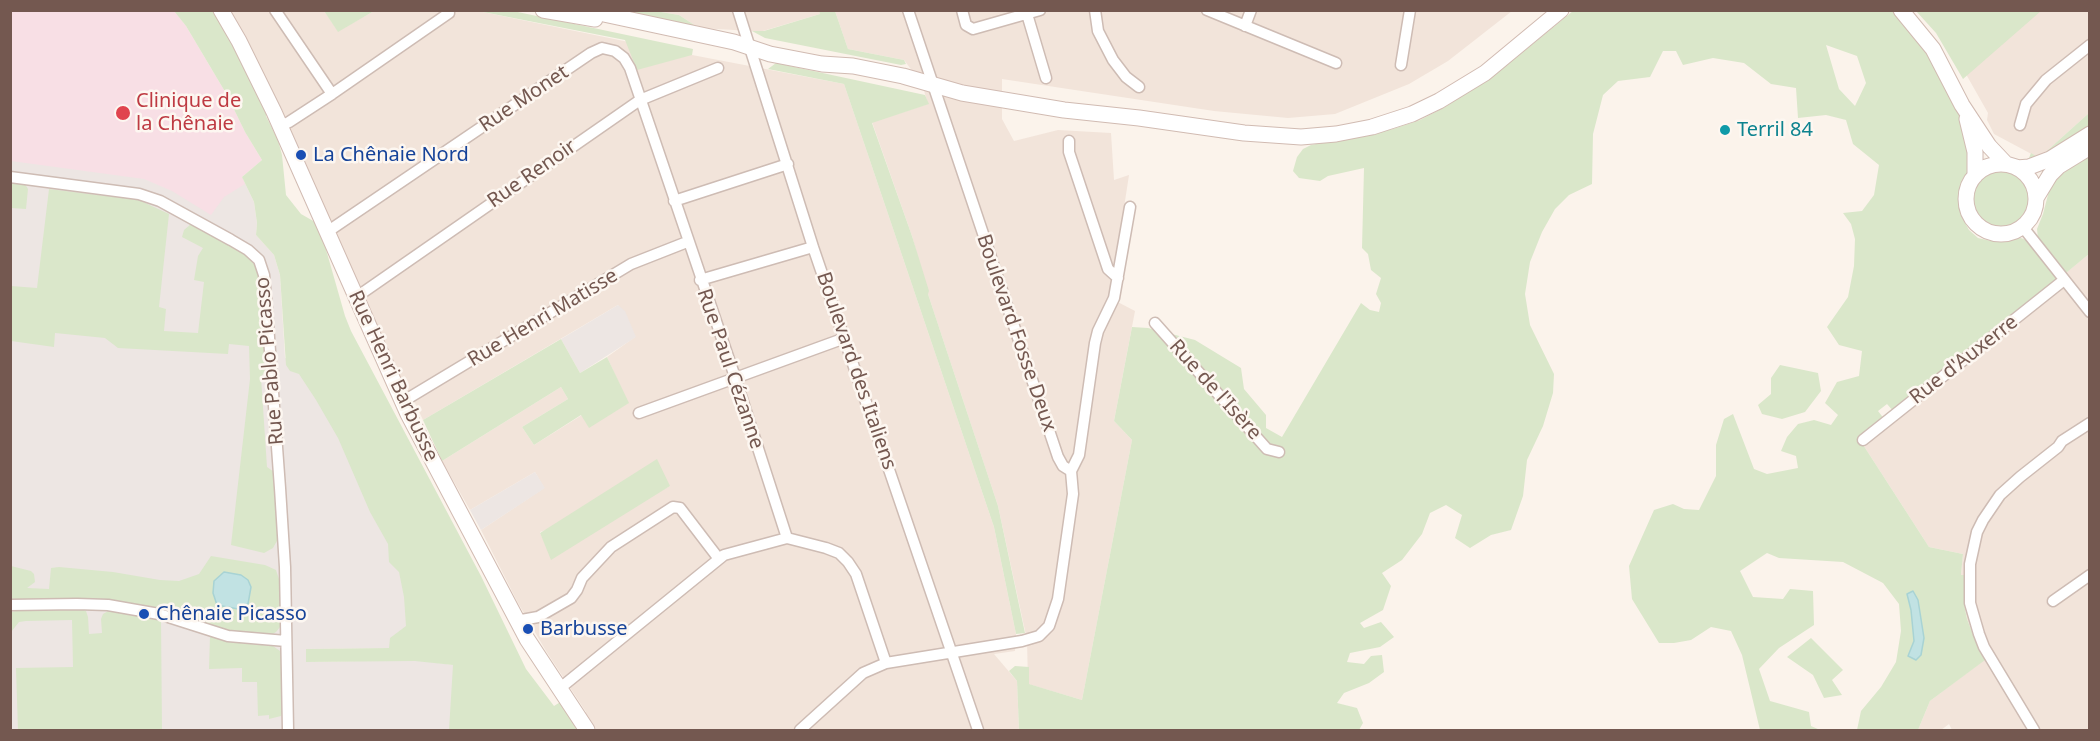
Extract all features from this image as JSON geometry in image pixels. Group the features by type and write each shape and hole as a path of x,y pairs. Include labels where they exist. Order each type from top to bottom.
{"main road":[{"name":"Rue Henri Barbusse","path":"221,10 281,126 402,402 516,621 558,689 587,730"},
{"path":"543,10 589,19 619,19"},
{"path":"585,10 734,42 770,54 822,64 853,66 962,93 1064,110 1139,118 1244,134 1301,137 1336,134 1394,121 1439,101 1485,73 1561,10"},
{"path":"1901,10 1933,49 1962,105 1989,146 2028,177 2036,198"},
{"path":"1962,105 1975,152 1975,176"},
{"path":"2090,134 2050,159 2029,167 1989,166 1975,176 1967,188 1966,203 1971,217 1981,228 1995,234 2009,233 2022,226 2032,214 2042,186 2054,171 2090,147"}],"street":[{"path":"275,10 332,94"},
{"name":"Boulevard des Italiens","path":"738,10 813,247 978,730"},
{"name":"Boulevard Fosse Deux","path":"908,10 1058,457 1063,466 1071,471"},
{"path":"962,10 966,25 973,29 1040,10"},
{"path":"1095,10 1098,31 1113,60 1126,77 1139,87"},
{"path":"1207,10 1336,63"},
{"path":"1245,26 1251,10"},
{"path":"1401,65 1410,10"},
{"path":"281,126 332,94 449,13"},
{"path":"1026,14 1046,78"},
{"path":"2020,125 2026,104 2046,80 2090,45"},
{"name":"Rue Paul Cézanne","path":"602,48 615,51 624,58 640,100 735,377 787,538"},
{"name":"Rue Monet","path":"327,232 591,53 602,48"},
{"name":"Rue Renoir","path":"355,298 640,100 718,68"},
{"path":"1069,141 1069,152 1108,268 1118,278"},
{"path":"674,201 788,164"},
{"name":"Rue Pablo Picasso","path":"10,177 139,194 160,201 231,240 259,260 264,275 267,310 285,567 288,730"},
{"path":"800,730 864,673 886,663 1022,641 1044,632 1056,607 1073,494 1071,471 1079,455 1095,343 1098,331 1113,302 1130,207"},
{"path":"2022,226 2090,312"},
{"name":"Rue Henri Matisse","path":"402,402 631,264 687,242"},
{"path":"700,280 813,247"},
{"name":"Rue d'Auxerre","path":"1863,440 2064,280"},
{"name":"Rue de l'Isère","path":"1155,323 1267,448 1279,452"},
{"path":"639,413 845,338"},
{"path":"2034,730 1984,647 1973,616 1969,578 1973,548 1983,520 2000,495 2058,447 2062,441 2090,423"},
{"path":"516,621 538,617 571,598 582,578 611,547 673,507 680,508 719,559"},
{"path":"558,689 724,555 787,538 826,548 839,554 848,562 856,573 886,663"},
{"path":"2053,601 2090,575"},
{"path":"10,605 108,605 159,614 228,636 286,641"}],"shaded area":[{"name":"Clinique de la Chênaie","path":"11,10 174,11 186,26 227,95 262,160 242,177 245,184 224,197 211,215 172,191 144,179 11,161"},
{"path":"819,10 820,14 763,31 699,28 679,15 655,11"},
{"path":"10,11 174,11 254,202 256,235 274,255 280,275 285,358 303,357 382,486 421,648 306,649 306,662 415,660 454,665 462,730 11,730"},
{"path":"229,11 324,11 338,31 374,11 478,11 844,84 994,527 1016,634 1015,651 994,654 1017,681 1019,730 587,730 577,718 586,712 518,603 481,530 544,488 535,472 470,510 442,461 561,387 568,399 522,427 534,445 582,415 589,427 628,403 607,357 635,337 618,305 423,420 415,403 404,395 289,131 282,110","holes":["670,486 548,550 540,532"]},
{"path":"835,11 1512,11 1448,61 1409,84 1335,114 1288,118 1214,111 1002,79 1002,119 1014,141 1058,130 1111,133 1114,180 1129,175 1110,298 1135,311 1114,421 1132,440 1082,700 1028,684 1027,640 998,506 928,294 912,236 872,122 928,104 922,84 904,60 848,49"},
{"path":"1926,11 2089,11 2089,113 2039,158 1994,134 1987,120 1988,113 1937,23"},
{"path":"2089,254 2089,730 1952,730 1949,724 1941,730 1918,730 1930,701 1985,659 1967,619 1964,604 1964,576 1961,575 1963,554 1929,547 1860,440"},
{"path":"618,305 625,311 636,337 580,373 561,339"},
{"path":"535,472 545,488 481,530 470,510"}],"green space":[{"path":"174,11 215,11 268,110 266,116 278,140 282,155 286,195 301,214 315,222 325,246 351,331 481,576 526,669 554,706 562,701 582,730 449,730 453,665 415,661 306,662 306,649 389,648 390,638 406,626 399,572 389,562 388,544 370,512 338,438 299,374 290,371 286,365 280,275 274,255 256,235 254,202 242,177 262,160 227,95 186,26"},
{"path":"324,11 374,11 338,32"},
{"path":"478,11 513,11 693,49 692,55 637,70 625,40"},
{"path":"613,11 655,11 679,15 699,28"},
{"path":"819,11 835,11 848,49 904,60 906,64 901,65 765,38 752,31 764,31 820,14"},
{"path":"1573,11 1893,11 1927,51 1956,104 1971,151 1969,170 1962,180 1960,191 1962,217 1969,230 1978,238 1991,241 2021,238 2028,241 2057,280 1894,412 1887,404 1878,411 1885,420 1860,440 1929,547 1963,554 1961,575 1964,575 1964,604 1967,619 1985,660 1930,701 1918,730 1857,730 1861,711 1881,687 1896,662 1901,631 1899,604 1883,583 1843,562 1779,558 1767,553 1740,571 1753,597 1783,599 1790,589 1813,591 1814,625 1779,648 1759,669 1770,701 1809,712 1811,726 1820,730 1760,730 1742,655 1731,631 1711,627 1691,640 1659,643 1632,599 1629,566 1654,510 1673,504 1684,509 1699,510 1716,476 1716,445 1724,419 1733,414 1754,469 1767,474 1798,468 1796,456 1781,451 1787,437 1798,424 1814,420 1831,425 1838,415 1825,403 1837,382 1859,376 1862,351 1839,345 1827,327 1848,297 1854,266 1855,239 1851,224 1843,213 1862,211 1874,195 1879,165 1853,144 1846,120 1826,115 1798,118 1796,88 1771,84 1744,63 1713,58 1683,65 1676,51 1663,51 1650,77 1618,81 1603,95 1593,134 1592,184 1569,195 1555,209 1542,232 1530,262 1525,294 1530,325 1554,374 1553,393 1543,426 1527,460 1523,496 1511,530 1491,535 1470,548 1455,538 1462,515 1446,505 1430,513 1422,534 1402,560 1382,573 1391,586 1383,610 1360,623 1364,628 1381,622 1394,637 1380,647 1350,653 1347,662 1364,664 1371,656 1382,655 1384,672 1369,683 1344,693 1337,703 1357,708 1363,723 1359,730 1019,730 1017,681 1009,671 1015,666 1029,667 1029,684 1082,700 1132,440 1114,421 1132,327 1148,328 1195,340 1241,368 1244,389 1266,415 1266,428 1282,437 1361,303 1370,310 1379,312 1381,303 1376,294 1381,278 1371,270 1368,254 1362,248 1364,168 1328,176 1320,181 1299,178 1293,171 1297,157 1303,149 1311,145 1393,129 1420,120 1445,107 1496,74","holes":["1826,45 1857,56 1866,83 1855,106 1839,89","1907,594 1918,600 1924,638 1921,655 1908,656 1914,641"]},
{"path":"1916,11 2041,11 1963,79 1936,33"},
{"path":"776,63 925,95 929,104 872,123 912,236 928,294 998,506 1025,633 1016,634 994,527 844,84 768,69"},
{"path":"2089,113 2089,130 2043,159 2027,163 2031,153 2039,158"},
{"path":"2089,155 2089,254 2066,273 2038,239 2037,229 2050,187 2055,179"},
{"path":"1995,169 2007,169 2022,177 2030,192 2030,204 2022,219 2007,227 1995,227 1980,219 1972,204 1972,192 1980,177"},
{"path":"11,182 25,184 28,189 26,209 11,208"},
{"path":"49,189 139,200 169,214 159,307 166,309 164,331 198,333 204,282 194,280 198,256 203,248 182,237 184,230 191,224 247,255 256,267 261,277 266,370 261,377 267,467 274,472 278,539 273,548 264,553 231,545 250,379 249,346 229,344 228,354 118,348 105,338 55,333 54,347 11,341 11,286 37,288"},
{"path":"561,339 580,373 607,357 629,403 589,428 581,415 534,445 522,427 568,399 561,387 442,461 423,420"},
{"path":"1780,365 1818,373 1821,391 1805,412 1782,419 1762,414 1758,405 1771,394 1771,378"},
{"path":"657,459 670,486 551,560 540,533"},
{"path":"211,556 265,565 276,570 279,579 282,620 276,632 269,636 234,632 115,602 11,600 11,566 31,571 34,574 35,582 27,588 49,589 51,568 113,572 179,581 199,574"},
{"path":"28,609 81,609 86,611 89,634 102,633 101,619 103,614 110,610 161,619 162,730 18,730 16,668 73,667 72,620 19,622 11,632 11,612"},
{"path":"210,636 229,642 273,646 280,651 283,659 284,708 281,716 269,719 269,715 258,716 257,682 242,682 242,668 209,669"},
{"path":"1811,638 1843,670 1832,680 1842,695 1824,698 1813,675 1787,657"}],"water":[{"path":"224,572 241,575 248,580 251,587 248,604 238,609 217,605 213,593 214,581"},
{"path":"1913,591 1918,600 1924,638 1921,655 1916,660 1908,656 1914,641 1907,594"}],"place":[{"name":"Clinique de la Chênaie","path":"123,113"},
{"name":"Terril 84","path":"1725,130"},
{"name":"La Chênaie Nord","path":"301,155"},
{"name":"Chênaie Picasso","path":"144,614"},
{"name":"Barbusse","path":"528,629"}]}
